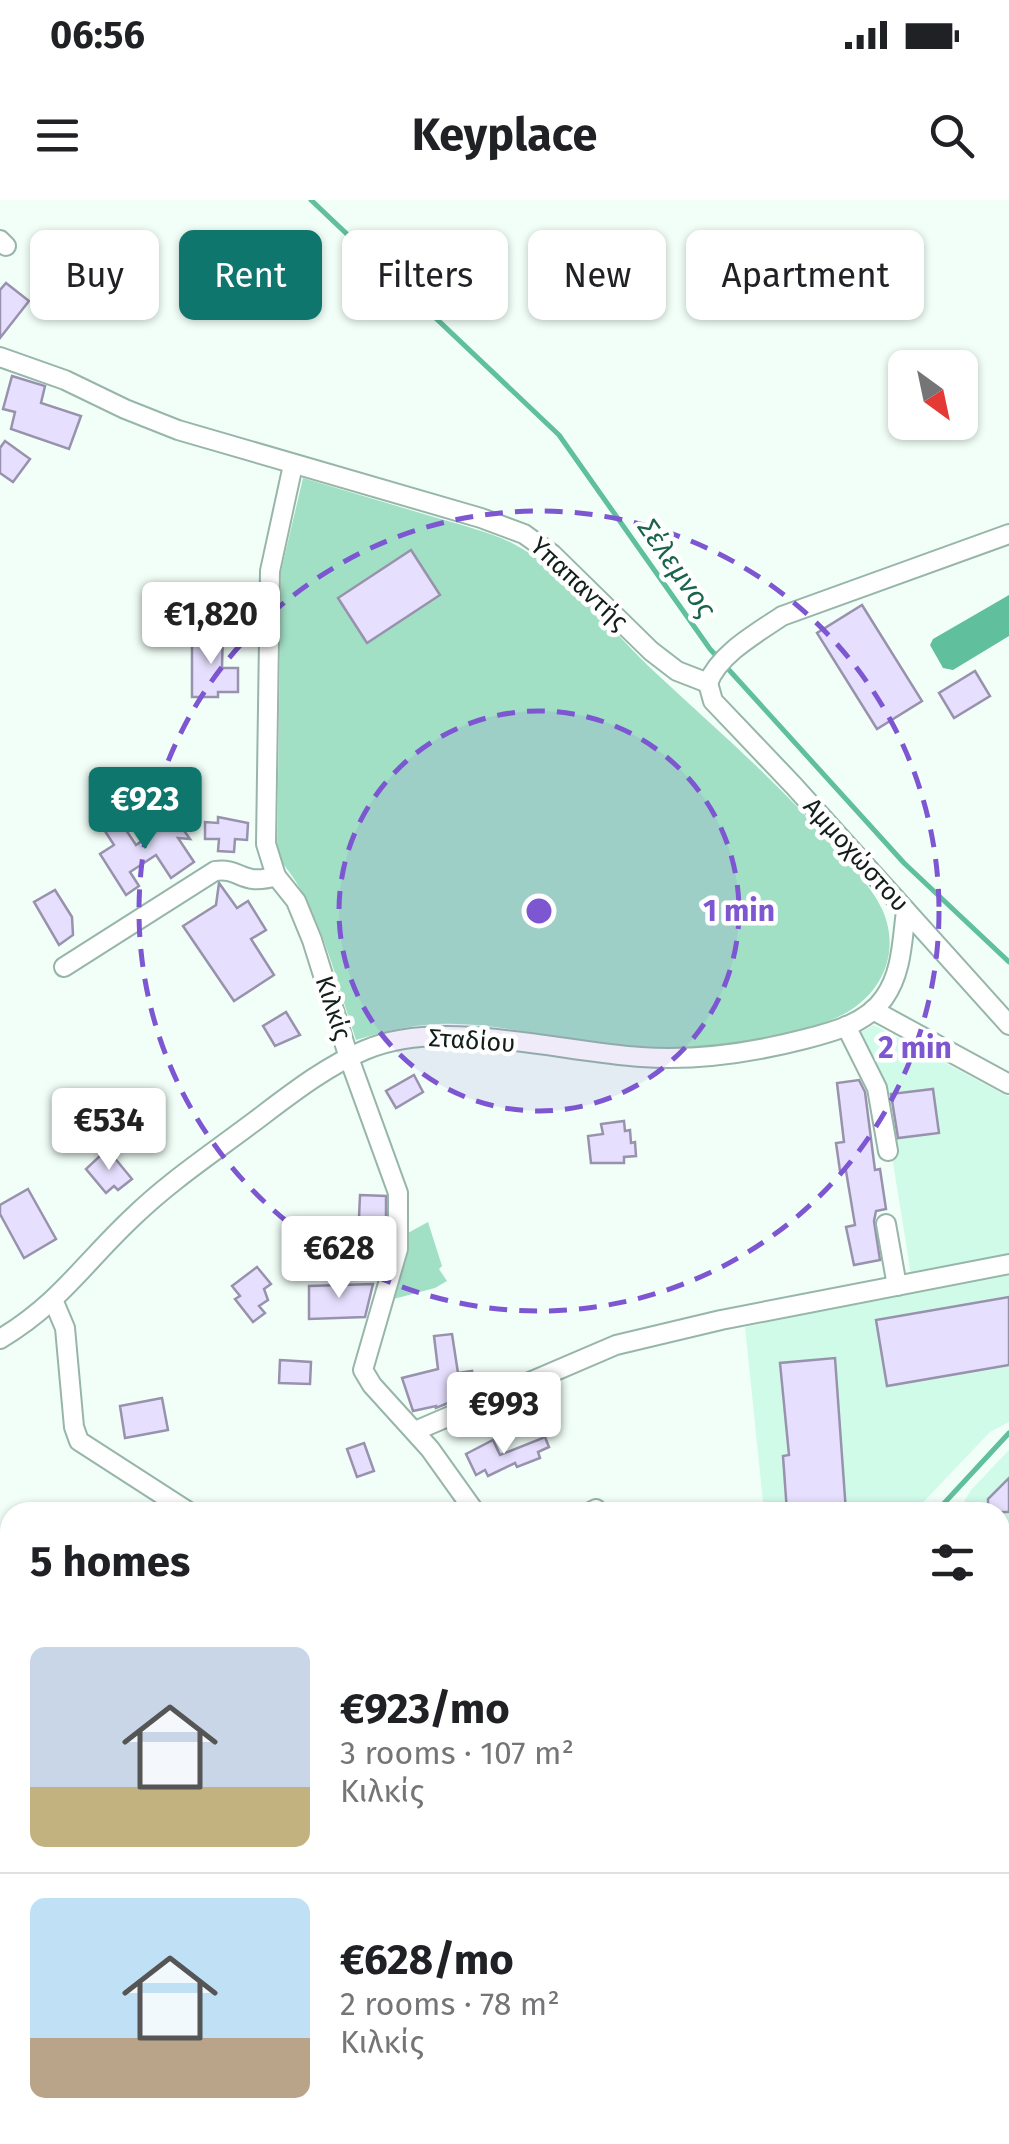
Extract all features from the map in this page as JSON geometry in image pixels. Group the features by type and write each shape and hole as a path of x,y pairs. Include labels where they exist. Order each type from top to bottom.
{"street":[{"name":"Υπαπαντής","path":"0,357 65,380 178,430 482,518 524,534 552,554 651,651 677,671 710,677"},
{"name":"Κιλκίς","path":"294,465 270,571 266,844 276,876 296,901 312,940 348,1058 387,1158 399,1204 400,1236 395,1263 363,1370 468,1502"},
{"path":"710,677 752,636 782,616 1009,534"},
{"name":"Αμμοχώστου","path":"710,677 713,702 1009,1025"},
{"path":"64,967 215,871 223,869 255,882 276,876"},
{"name":"Σταδίου","path":"0,1339 54,1302 162,1190 296,1091 348,1058 384,1042 443,1036 618,1056 696,1058 778,1046 846,1026 873,1010 896,976 906,912"},
{"path":"873,1010 1009,1084"},
{"path":"846,1026 877,1088 888,1152"},
{"path":"886,1224 897,1286"},
{"path":"415,1431 616,1346 721,1320 1009,1264"},
{"path":"54,1302 65,1328 74,1427 80,1441 174,1502"}],"shaded area":[{"path":"303,478 474,528 512,543 553,570 790,799 872,891 888,925 890,941 884,971 867,997 840,1016 786,1036 698,1049 610,1046 459,1024 406,1027 356,1040 315,919 292,875 277,857 281,571"},
{"path":"1009,595 1009,636 953,670 943,668 930,645 933,639"},
{"path":"874,1025 1009,1097 1009,1258 912,1281 880,1082 857,1034"},
{"path":"428,1222 442,1266 439,1269 447,1281 390,1300 406,1234"},
{"path":"1009,1270 1009,1422 990,1432 924,1502 763,1502 745,1327"},
{"path":"1009,1450 1009,1502 964,1502"}],"building":[{"path":"6,283 29,301 0,338 0,290"},
{"path":"12,376 45,386 41,403 81,416 69,449 11,429 15,412 3,409"},
{"path":"5,441 30,459 13,482 0,473 0,448"},
{"path":"411,550 440,595 367,643 338,598"},
{"path":"862,605 922,701 877,729 817,633"},
{"path":"199,630 223,630 222,668 238,668 238,692 192,697 192,642 199,642"},
{"path":"975,671 990,696 954,718 939,693"},
{"path":"218,817 248,823 247,840 235,839 234,852 218,851 219,839 205,839 205,822 218,823"},
{"path":"118,818 136,845 175,818 190,839 178,838 194,862 171,878 156,855 130,872 139,886 126,895 100,854 114,845 103,828"},
{"path":"219,883 237,908 248,901 266,930 251,939 274,975 234,1001 183,926 216,905"},
{"path":"55,890 72,917 73,935 59,945 34,902"},
{"path":"286,1012 300,1035 275,1046 263,1026"},
{"path":"414,1075 423,1092 396,1108 386,1091"},
{"path":"859,1080 865,1092 875,1170 880,1169 886,1209 876,1211 874,1221 880,1260 854,1265 846,1227 855,1225 846,1171 840,1171 836,1143 844,1142 837,1083"},
{"path":"933,1089 939,1133 898,1138 891,1094"},
{"path":"624,1121 631,1143 635,1142 636,1156 624,1157 624,1163 591,1163 588,1136 603,1134 601,1124"},
{"path":"103,1153 109,1160 113,1156 132,1179 118,1190 114,1186 106,1193 86,1169"},
{"path":"28,1189 56,1239 24,1258 0,1214 0,1205"},
{"path":"360,1195 386,1196 386,1219 359,1218"},
{"path":"257,1267 271,1284 264,1289 268,1300 259,1306 265,1313 253,1322 235,1299 240,1296 232,1286"},
{"path":"373,1284 365,1317 309,1319 309,1286"},
{"path":"1009,1297 1009,1365 887,1386 876,1320"},
{"path":"452,1334 458,1373 472,1371 475,1392 436,1408 413,1411 402,1378 438,1369 434,1336"},
{"path":"835,1358 845,1502 786,1502 783,1456 789,1455 780,1363"},
{"path":"280,1360 311,1362 310,1384 279,1383"},
{"path":"162,1398 168,1430 125,1438 120,1406"},
{"path":"545,1437 549,1447 538,1452 540,1458 517,1467 515,1463 488,1476 485,1470 476,1475 466,1454 493,1440 500,1455"},
{"path":"364,1443 374,1471 357,1477 347,1449"},
{"path":"1009,1478 1009,1502 988,1499"}],"waterway":[{"name":"Σέλεμνος","path":"311,200 559,435 710,649 904,863 1009,962"},
{"path":"945,1502 1009,1433"}]}
